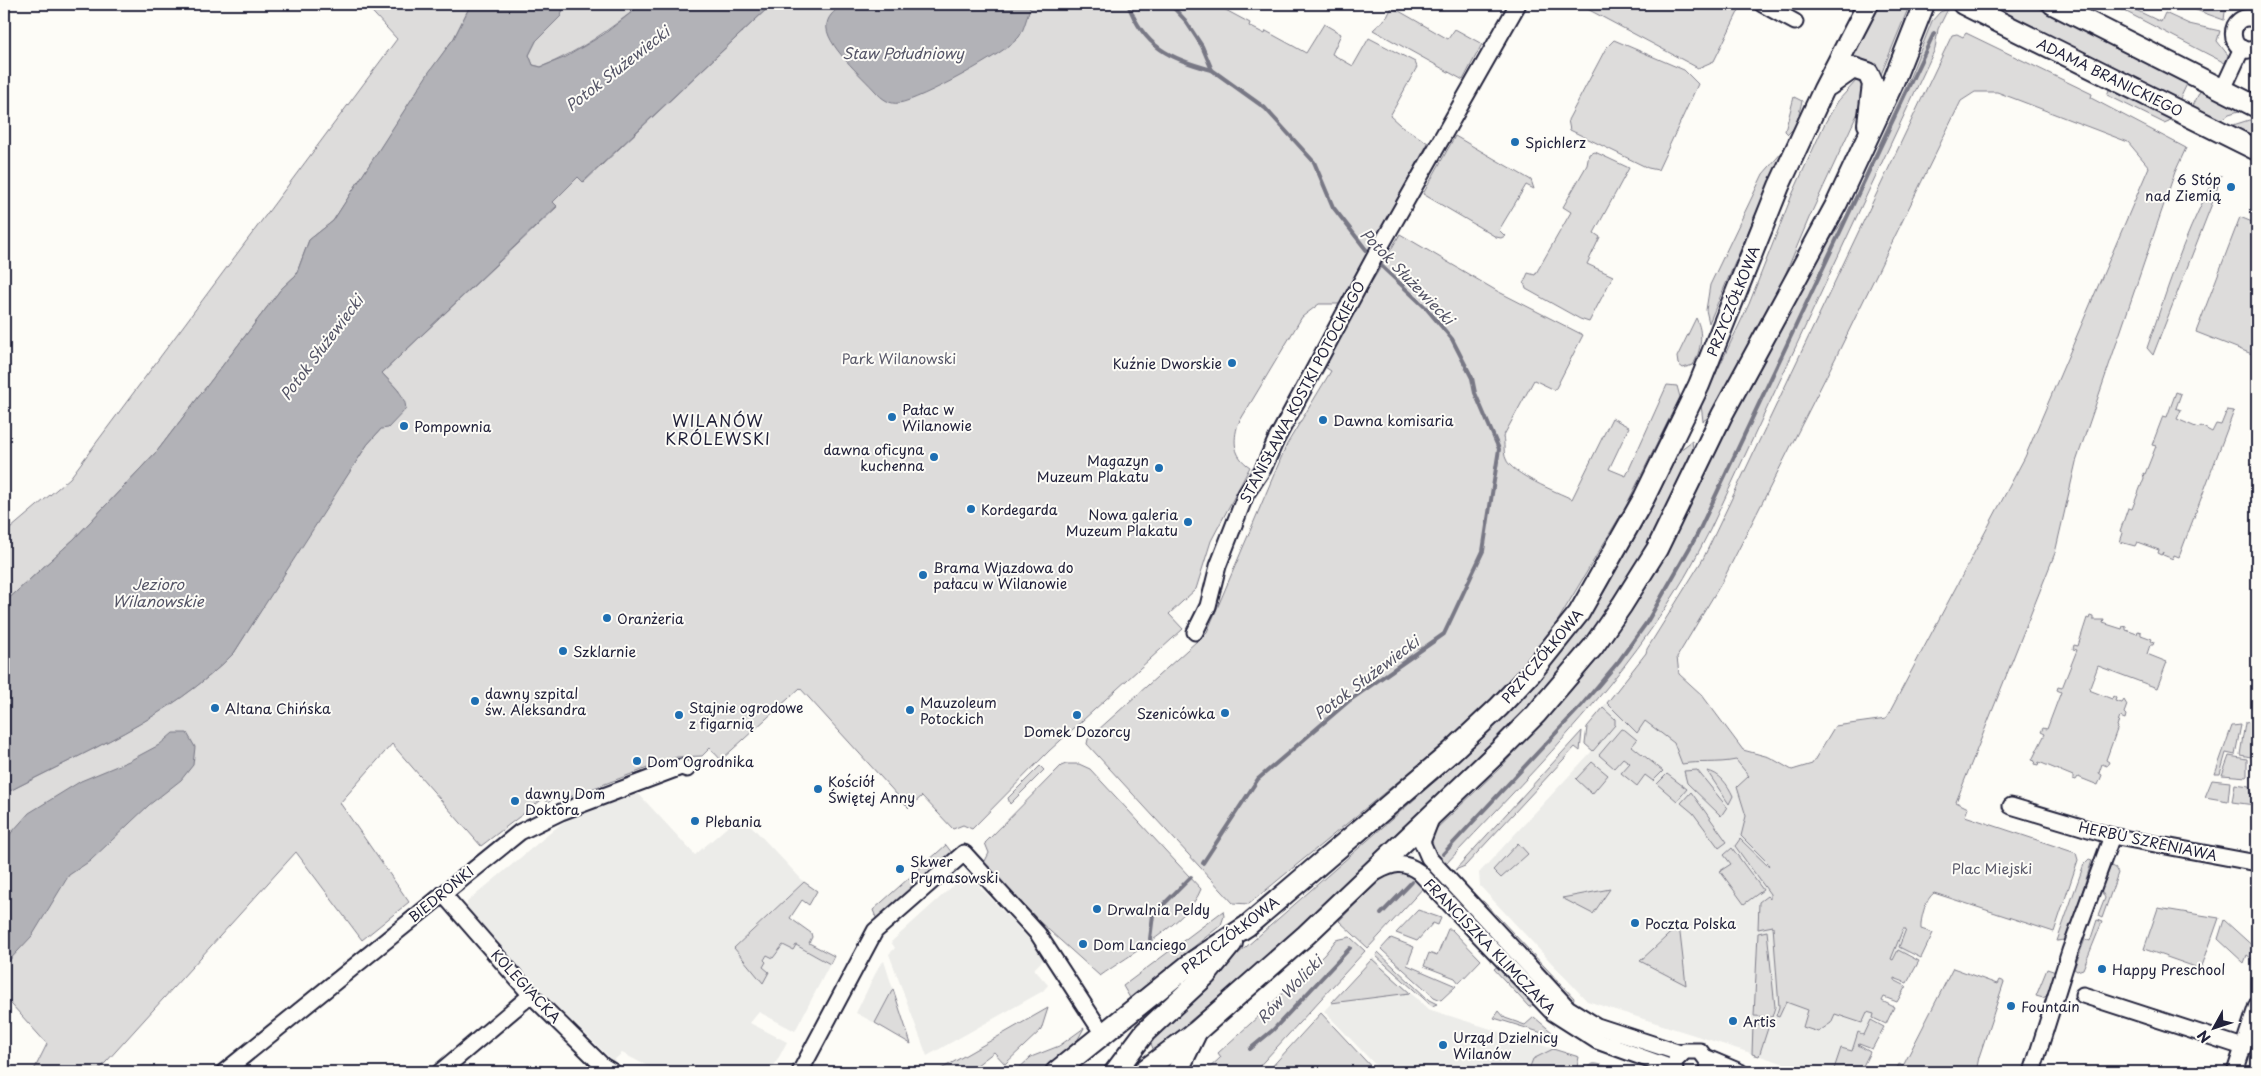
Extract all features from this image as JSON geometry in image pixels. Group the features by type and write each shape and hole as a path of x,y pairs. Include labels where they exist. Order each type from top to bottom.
{"main road":[{"name":"PRZYCZÓŁKOWA","path":"1056,1072 1194,961 1247,926 1451,752 1532,673 1579,613 1640,507 1699,385 1779,186 1824,90 1868,4"},
{"path":"1142,1072 1197,1031 1284,955 1536,714 1593,647 1622,605 1678,508 1722,415 1837,204 1892,85 1924,4"},
{"name":"ADAMA BRANICKIEGO","path":"1963,4 2257,150"},
{"path":"2053,4 2257,107"},
{"path":"1824,90 1853,68 1868,73 1873,84 1866,140"},
{"path":"1118,1070 1145,1032 1206,975 1247,926"},
{"path":"1177,1072 1197,1031"},
{"path":"1102,1034 1118,1070"}],"street":[{"name":"STANISŁAWA KOSTKI POTOCKIEGO","path":"1195,632 1208,606 1218,566 1246,494 1263,469 1276,440 1380,247 1518,4"},
{"path":"1762,4 1795,22"},
{"path":"2255,14 2242,19 2234,28 2234,40 2242,48 2248,50 2257,48"},
{"path":"2223,89 2242,48"},
{"name":"BIEDRONKI","path":"224,1072 529,826 681,767 687,769"},
{"name":"HERBU SZRENIAWA","path":"2011,806 2112,836 2257,863"},
{"name":"FRANCISZKA KLIMCZAKA","path":"1434,813 1422,842 1429,858 1568,1008 1597,1026 1680,1053 1695,1049 1707,1065"},
{"path":"2032,1072 2070,951 2112,836"},
{"path":"800,1072 875,932 964,853 1038,934 1102,1034"},
{"name":"FRANCISZKA KLIMCZAKA","path":"1361,881 1390,866 1400,863 1409,865 1419,872 1553,1014 1597,1041 1676,1071"},
{"name":"KOLEGIACKA","path":"443,894 532,995 603,1066 613,1072"},
{"path":"440,1072 532,995"},
{"path":"2082,995 2244,1048"},
{"path":"2235,1072 2257,1005"},
{"path":"1676,1071 1677,1058 1680,1053"},
{"path":"1707,1065 1740,1072"}],"shaded area":[{"path":"1646,653 1834,877 1921,929 1844,1072 1810,1072 1587,1001 1480,886 1479,873 1592,751 1585,744 1587,727"},
{"path":"636,791 695,855 741,815 804,882 734,948 763,966 767,955 777,954 783,945 795,945 830,964 795,1031 759,1012 750,1023 787,1042 771,1072 659,1072 622,1053 613,1061 540,990 467,908 467,902 562,823"},
{"path":"967,873 1041,952 1043,960 1034,969 1048,985 1043,991 927,1056 889,954 895,948 891,942"},
{"path":"1373,958 1428,1009 1579,1057 1576,1072 1382,1072 1324,1011"},
{"path":"884,961 893,989 875,1023 856,1013 879,966"}],"green space":[{"path":"365,4 471,4 454,38 429,73 333,221 309,240 296,275 281,289 158,450 74,539 4,603 4,534 70,478 397,39"},
{"path":"564,4 642,4 581,47 541,67 533,65 529,55 536,41 561,16"},
{"name":"Park Wilanowski","path":"772,4 1225,4 1222,8 1250,23 1249,26 1265,34 1266,31 1306,53 1324,24 1341,34 1332,54 1353,66 1369,38 1415,62 1417,67 1390,116 1400,125 1428,143 1340,304 1319,304 1302,317 1238,424 1235,436 1237,453 1244,463 1250,467 1211,541 1196,589 1169,614 1183,629 1049,751 972,829 963,825 953,829 922,796 909,808 800,688 721,760 710,748 702,756 677,757 559,801 555,797 548,803 544,798 481,846 392,744 340,803 409,902 362,940 296,852 97,1072 33,1072 47,1044 4,996 4,794 125,732 154,715 209,676 234,653 367,445 381,429 399,391 382,373 557,207 552,202 578,177 584,182"},
{"path":"1578,4 1742,4 1714,61 1698,68"},
{"path":"1880,4 1910,4 1880,77 1848,60"},
{"path":"1977,4 2030,4 2188,82 2178,103"},
{"path":"2111,4 2123,4 2161,22 2165,13 2189,24 2220,31 2217,41 2228,55 2225,63"},
{"path":"2179,4 2231,4 2225,12 2224,20"},
{"path":"1392,7 1448,39 1455,29 1482,44 1463,80 1373,30 1387,17"},
{"path":"1948,9 1938,29 1935,49 1710,530 1684,578 1650,630 1596,701 1444,866 1433,850 1432,840 1435,830 1503,765 1589,667 1664,554 1699,488 1730,420 1813,265 1845,218 1906,87 1932,21 1940,12"},
{"name":"Plac Miejski","path":"1966,33 2092,94 2091,98 2186,148 2175,172 2076,462 2055,553 1956,802 1968,808 1965,816 2076,853 2078,860 2054,932 1934,893 1926,904 1921,920 1921,929 1933,933 1921,958 1899,947 1906,929 1903,929 1891,959 1893,960 1898,950 1919,961 1907,983 1894,978 1894,980 1906,986 1897,1002 1884,997 1882,1001 1894,1007 1886,1024 1873,1018 1874,1014 1867,1012 1862,1023 1835,1014 1831,1023 1818,1032 1803,1027 1808,1010 1786,1002 1779,1017 1776,1016 1779,1007 1773,926 1758,929 1759,902 1767,896 1770,899 1770,894 1735,846 1740,839 1769,867 1768,863 1741,836 1746,816 1737,787 1749,776 1736,760 1682,764 1674,743 1645,721 1637,733 1607,703 1646,653 1703,559 1952,35 1957,34 1963,37","holes":["1975,92 1997,92 2128,142 2149,167 2025,457 1886,719 1835,726 1812,764 1792,770 1769,757 1743,750 1702,695 1679,674 1677,657 1722,582 1837,355 1961,101"]},
{"path":"1614,40 1684,70 1698,84 1658,170 1648,168 1570,130 1568,120 1606,48"},
{"path":"1856,81 1864,83 1861,106 1809,218 1766,320 1716,412 1703,421 1701,405 1749,304 1792,195 1825,123 1838,101"},
{"path":"2106,84 2172,115 2169,121 2164,123 2107,95 2109,90"},
{"path":"2201,89 2242,110 2229,114 2217,123 2191,110"},
{"path":"1794,97 1802,101 1796,126 1788,134 1785,131"},
{"path":"2249,120 2257,122 2257,143 2230,126"},
{"path":"1455,136 1531,180 1534,189 1526,185 1499,230 1505,236 1501,238 1496,237 1423,194"},
{"path":"1783,151 1709,323 1706,310 1710,285 1763,174"},
{"path":"1595,152 1629,168 1594,233 1600,237 1587,264 1613,276 1589,322 1580,319 1526,289 1524,282 1528,273 1535,275 1571,212 1563,207 1587,165 1589,154"},
{"path":"2221,175 2215,196 2153,355 2147,348 2175,267 2200,207 2210,188 2214,190"},
{"path":"2240,217 2257,224 2257,356 2196,332"},
{"path":"1400,234 1497,291 1583,335 1555,390 1534,380 1503,437 1506,459 1516,471 1572,499 1612,418 1629,427 1609,469 1626,476 1667,385 1677,386 1680,397 1626,506 1544,644 1463,728 1249,904 1233,903 1087,744 1088,739 1207,632 1287,444 1331,371 1322,365"},
{"path":"1696,318 1701,336 1700,348 1693,365 1683,368 1678,364 1677,357"},
{"path":"2176,392 2181,394 2176,408 2181,410 2177,419 2198,428 2201,426 2212,432 2216,424 2221,425 2227,410 2234,411 2179,557 2174,555 2173,559 2163,555 2164,552 2162,555 2158,553 2159,550 2137,542 2135,546 2120,542 2123,533 2120,531 2128,508 2132,509 2144,478 2143,473 2145,474 2156,446 2152,445 2163,416 2167,417"},
{"path":"1692,441 1694,457 1666,518 1602,623 1537,702 1281,945 1154,1051 1149,1039 1158,1029 1238,954 1457,762 1536,683 1599,601 1653,506 1680,450"},
{"path":"2090,616 2093,617 2093,620 2104,620 2103,623 2122,629 2123,626 2126,627 2126,630 2137,634 2138,631 2141,632 2141,635 2152,639 2151,641 2154,642 2153,645 2150,645 2147,654 2167,662 2157,688 2098,666 2089,690 2112,699 2113,696 2116,698 2115,701 2122,703 2124,700 2127,705 2124,713 2126,715 2125,719 2120,717 2106,760 2109,762 2107,766 2102,764 2099,773 2102,775 2098,785 2078,777 2076,780 2073,779 2073,776 2039,762 2038,765 2034,764 2035,761 2032,760 2045,734 2041,732 2043,728 2047,729 2061,692 2057,690 2058,687 2062,688 2077,650 2073,649 2074,645 2078,646 2087,618 2089,619"},
{"path":"1603,708 1615,719 1615,725 1593,751 1585,744 1587,727"},
{"path":"2251,722 2253,744 2251,757 2240,755 2245,723"},
{"path":"2241,725 2235,755 2226,753 2220,774 2215,774 2232,726"},
{"path":"1621,729 1637,740 1632,746 1663,771 1653,781 1645,775 1637,786 1621,773 1630,763 1623,758 1614,768 1599,755"},
{"path":"1582,731 1580,751 1575,747 1465,866 1455,870"},
{"path":"2229,756 2247,759 2247,777 2222,775"},
{"path":"1592,762 1608,775 1592,794 1576,779"},
{"path":"1079,764 1090,769 1201,889 1184,914 1157,937 1100,976 1041,923 984,863 989,853 985,843 1061,766"},
{"path":"1040,766 1044,770 1010,804 1008,798"},
{"path":"1697,770 1727,807 1721,816 1687,783 1684,771"},
{"path":"1707,771 1720,777 1729,788 1733,796 1729,804"},
{"path":"1667,774 1687,789 1677,801 1657,784"},
{"path":"2212,780 2230,782 2228,801 2205,797"},
{"path":"2235,784 2250,786 2254,805 2232,802"},
{"path":"1691,792 1727,842 1719,848 1693,813 1681,803"},
{"path":"1518,843 1528,854 1501,878 1493,870"},
{"path":"946,845 952,853 877,920 873,910"},
{"path":"1732,848 1763,890 1744,904 1720,871 1731,864 1724,855"},
{"path":"2089,859 2092,860 2069,935 2065,940 2057,941 2084,864"},
{"path":"2111,866 2118,873 2102,918 2098,916 2105,898 2101,890"},
{"path":"1392,871 1411,872 1425,886 1368,948 1339,921 1382,877"},
{"path":"804,882 817,891 809,905 802,900 790,918 811,933 812,937 809,943 834,956 830,964 796,945 793,950 783,945 773,958 767,955 764,960 766,962 763,967 769,972 763,983 734,948"},
{"path":"1610,889 1593,914 1562,898"},
{"path":"1483,901 1574,998 1572,1004 1476,902"},
{"path":"2158,908 2219,918 2201,969 2144,949"},
{"path":"1418,910 1441,918 1438,925 1433,923 1417,941 1396,933"},
{"path":"1223,911 1224,916 1221,925 1130,998 1123,986"},
{"path":"2097,920 2102,922 2083,969 2077,971 2074,969 2085,939 2090,941"},
{"path":"2224,920 2257,950 2255,961 2247,955 2244,963 2218,939"},
{"path":"1679,925 1686,985 1640,961"},
{"path":"1448,929 1451,929 1481,960 1459,983 1455,978 1424,966 1429,953 1437,956"},
{"path":"1767,931 1775,1007 1772,1017 1754,1016 1758,933"},
{"path":"1350,937 1365,951 1254,1072 1205,1072 1221,1057 1218,1053 1261,1014 1263,1016 1273,1007 1271,1004 1324,955 1336,940"},
{"path":"1391,938 1414,947 1407,965 1456,986 1441,1000 1434,997 1381,949"},
{"path":"1378,952 1429,1000 1437,1004 1432,1006 1376,956"},
{"path":"1372,959 1410,993 1331,1003"},
{"path":"1499,965 1535,1004 1529,1007 1494,969"},
{"path":"1953,968 1997,984 1999,980 2004,982 1979,1057 1976,1072 1898,1071 1899,1064 1903,1066"},
{"path":"2047,969 2056,972 2048,995 2043,998 2036,996"},
{"path":"893,989 911,1044 875,1023"},
{"path":"1048,1008 1041,1030 1005,1064 994,1052 968,1072 936,1072"},
{"path":"1499,1011 1505,1018 1525,1025 1534,1017 1553,1033 1552,1036 1494,1018"},
{"path":"1321,1013 1376,1072 1267,1072"},
{"path":"1871,1020 1884,1027 1872,1049 1858,1045 1870,1052 1860,1072 1854,1072 1846,1068 1844,1072 1833,1072 1841,1048 1852,1051 1858,1032 1864,1035"},
{"path":"1753,1025 1769,1025 1759,1056 1752,1054"},
{"path":"1084,1028 1077,1041 1039,1072 1015,1072 1031,1057 1059,1046"},
{"path":"1553,1049 1579,1057 1576,1072 1528,1072 1533,1059"}],"water":[{"name":"Jezioro Wilanowskie","path":"471,4 564,4 561,16 536,41 529,55 533,65 541,67 566,57 604,34 642,4 772,4 583,182 578,177 553,202 557,206 382,373 401,394 406,409 388,428 381,429 367,445 234,653 209,676 154,716 4,794 4,603 74,539 158,450 281,289 296,275 309,240 333,221 429,72 454,38"},
{"name":"Staw Południowy","path":"844,4 1029,4 1030,8 1019,37 998,54 925,94 899,103 892,103 878,94 831,41 827,32 829,18"},
{"path":"173,733 187,733 195,747 193,765 181,780 149,805 90,861 69,875 32,936 4,966 4,841 29,813 81,781 129,761 159,745"}],"waterway":[{"path":"1128,4 1134,19 1142,31 1160,49 1183,61 1212,70"},
{"name":"Potok Służewiecki","path":"1170,4 1185,20 1202,46 1212,70 1265,108 1314,162 1333,207 1371,256"},
{"path":"1443,854 1581,706 1619,661 1647,622 1697,535 1934,33"},
{"name":"Potok Służewiecki","path":"1203,863 1258,779 1350,700 1444,634 1483,551 1499,449 1475,393 1472,378 1452,339 1426,308 1376,261"},
{"name":"Potok Służewiecki","path":"1150,939 1153,915 1191,877"},
{"path":"1381,914 1412,882"},
{"name":"Rów Wolicki","path":"1250,1049 1273,1030 1350,948"},
{"name":"Rów Wolicki","path":"1595,1070 1603,1072"}],"place":[{"name":"Spichlerz","path":"1515,142"},
{"name":"6 Stóp nad Ziemią","path":"2231,187"},
{"name":"Kuźnie Dworskie","path":"1232,363"},
{"name":"Pałac w Wilanowie","path":"892,417"},
{"name":"Dawna komisaria","path":"1323,420"},
{"name":"Pompownia","path":"404,426"},
{"name":"dawna oficyna kuchenna","path":"934,457"},
{"name":"Magazyn Muzeum Plakatu","path":"1159,468"},
{"name":"Kordegarda","path":"971,509"},
{"name":"Nowa galeria Muzeum Plakatu","path":"1188,522"},
{"name":"Brama Wjazdowa do pałacu w Wilanowie","path":"923,575"},
{"name":"Oranżeria","path":"607,618"},
{"name":"Szklarnie","path":"563,651"},
{"name":"dawny szpital św. Aleksandra","path":"475,701"},
{"name":"Altana Chińska","path":"215,708"},
{"name":"Mauzoleum Potockich","path":"910,710"},
{"name":"Szenicówka","path":"1225,713"},
{"name":"Stajnie ogrodowe z figarnią","path":"679,715"},
{"name":"Domek Dozorcy","path":"1077,715"},
{"name":"Dom Ogrodnika","path":"637,761"},
{"name":"Kościół Świętej Anny","path":"818,789"},
{"name":"dawny Dom Doktora","path":"515,801"},
{"name":"Plebania","path":"695,821"},
{"name":"Skwer Prymasowski","path":"900,869"},
{"name":"Drwalnia Peldy","path":"1097,909"},
{"name":"Poczta Polska","path":"1635,923"},
{"name":"Dom Lanciego","path":"1083,944"},
{"name":"Happy Preschool","path":"2102,969"},
{"name":"Fountain","path":"2011,1006"},
{"name":"Artis","path":"1733,1021"},
{"name":"Urząd Dzielnicy Wilanów","path":"1443,1045"}],"district":[{"name":"WILANÓW KRÓLEWSKI","path":"718,429"}]}
